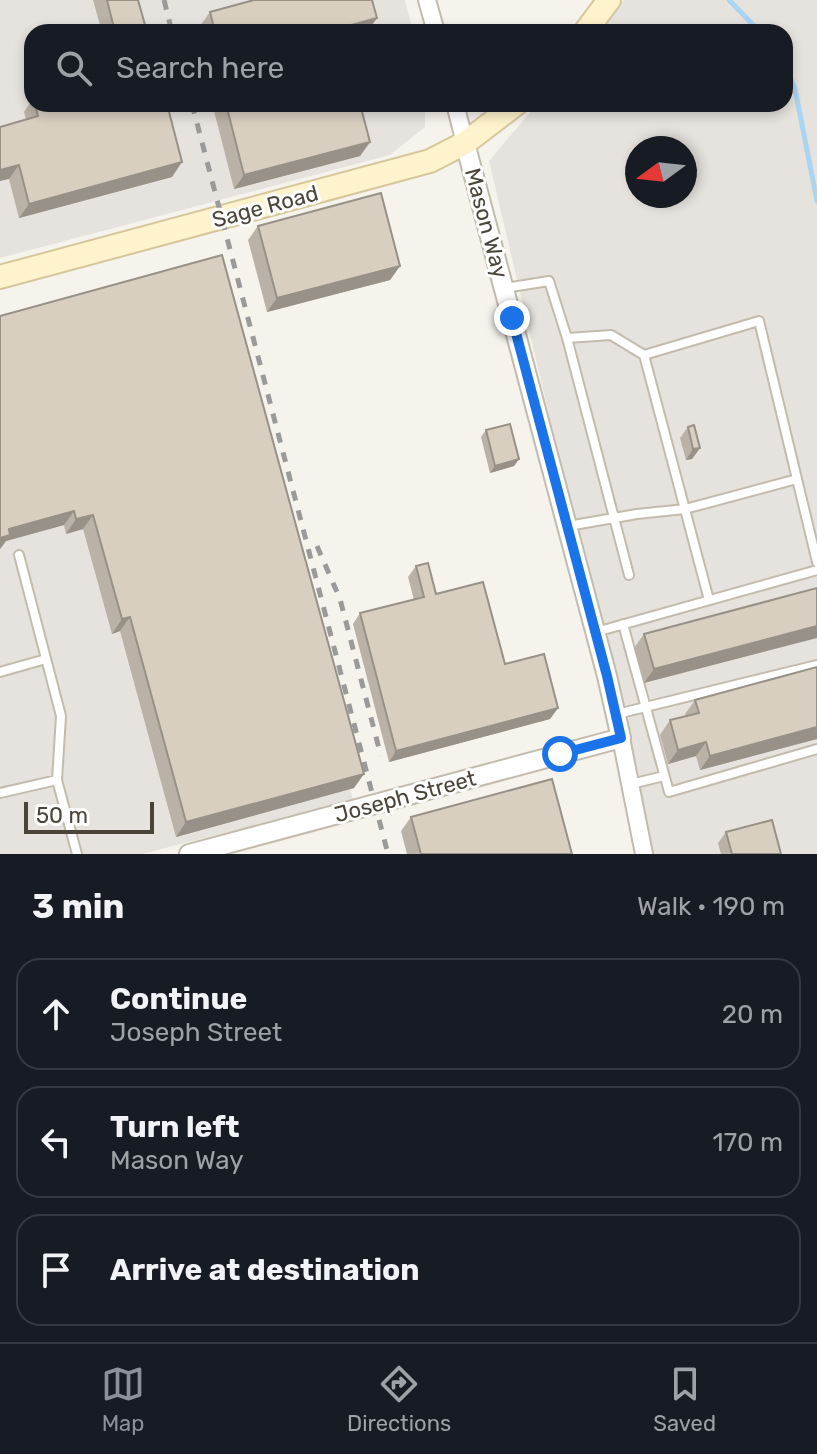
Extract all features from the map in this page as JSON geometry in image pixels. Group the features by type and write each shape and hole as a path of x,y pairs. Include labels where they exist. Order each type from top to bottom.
{"main road":[{"path":"591,24 609,0"},
{"name":"Sage Road","path":"0,277 416,166 465,143 506,112"}],"street":[{"path":"427,0 434,24"},
{"name":"Mason Way","path":"457,112 596,632 644,854"},
{"name":"Joseph Street","path":"189,854 621,738"}],"lane":[{"path":"504,288 549,281 567,338 629,575"},
{"path":"644,355 759,321 817,562"},
{"path":"567,338 611,335 644,355 709,600"},
{"path":"568,526 685,509 797,479"},
{"path":"19,555 61,716 57,780 77,854"},
{"path":"596,632 817,570"},
{"path":"623,624 669,792 817,749"},
{"path":"0,672 46,659"},
{"path":"616,714 817,665"},
{"path":"631,784 664,776"},
{"path":"0,793 57,780"}],"shaded area":[{"path":"0,0 405,0 411,24 24,24 24,112 425,112 425,127 390,155 0,258"},
{"path":"624,0 817,0 817,854 653,854 489,161 530,112 793,112 793,24 604,24"},
{"path":"215,260 353,800 142,854 0,854 0,315"}],"building":[{"path":"107,0 138,0 145,24 113,24"},
{"path":"254,0 372,0 377,18 355,24 213,24 210,12"},
{"path":"37,112 169,112 182,162 29,204 19,165 0,170 0,127 38,116"},
{"path":"228,112 362,112 370,142 244,175"},
{"path":"381,193 400,266 277,298 258,226"},
{"path":"222,255 364,774 186,822 130,617 122,619 93,515 76,519 74,511 9,529 10,535 0,538 0,316"},
{"path":"510,424 519,459 495,466 486,430"},
{"path":"694,425 700,448 693,449 688,427"},
{"path":"428,563 436,594 483,582 505,664 544,654 558,708 396,751 360,613 424,597 416,566"},
{"path":"817,588 817,626 654,669 644,634"},
{"path":"817,667 817,727 710,756 706,742 678,750 670,720 699,713 695,700"},
{"path":"552,779 572,854 421,854 411,817"},
{"path":"772,820 781,854 732,854 726,832"}],"waterway":[{"path":"729,0 752,24"},
{"path":"793,84 817,201"}],"railway":[{"path":"164,0 170,24"},
{"path":"194,112 388,854"},
{"path":"317,546 340,599 381,756"}],"route":[{"path":"512,318 621,738 560,754"}]}
